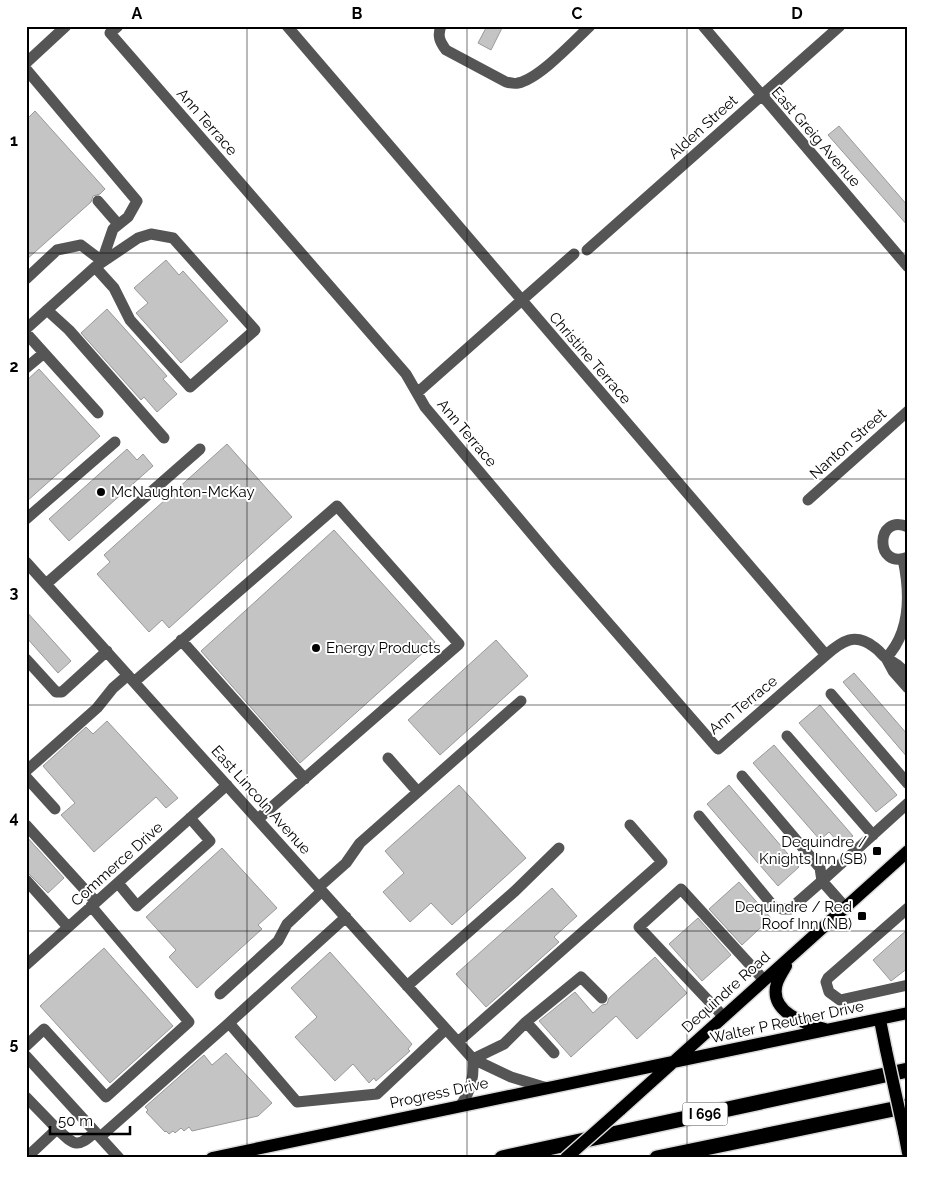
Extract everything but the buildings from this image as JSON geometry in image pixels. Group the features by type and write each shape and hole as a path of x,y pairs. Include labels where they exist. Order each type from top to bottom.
{"highway":[{"name":"I 696","path":"502,1158 908,1070"},
{"name":"I 696","path":"657,1158 908,1106"}],"main road":[{"name":"Dequindre Road","path":"566,1158 908,851"},
{"path":"792,955 777,982 776,995 779,1004 784,1011 796,1020 829,1030"},
{"name":"Walter P Reuther Drive","path":"673,1062 908,1013"},
{"path":"880,1020 908,1152"},
{"name":"Progress Drive","path":"212,1158 236,1155 461,1105 673,1062"}],"street":[{"path":"26,63 66,26"},
{"name":"Ann Terrace","path":"118,26 110,33 406,374 425,407 718,749 826,654"},
{"name":"Christine Terrace","path":"287,26 826,654"},
{"path":"441,26 439,40 446,50 506,82 518,83 542,70 590,26"},
{"name":"East Greig Avenue","path":"703,26 908,267"},
{"name":"Alden Street","path":"586,250 840,26"},
{"path":"26,69 137,201 128,217 114,229 99,264"},
{"path":"98,201 118,224"},
{"path":"26,279 57,250 81,245 99,264 130,320 190,387 255,330 173,238 151,234 138,238 99,264 26,328"},
{"path":"417,392 522,302 574,254"},
{"path":"47,310 68,330 164,438"},
{"path":"26,333 98,413"},
{"path":"26,368 44,352"},
{"name":"Nanton Street","path":"808,500 908,411"},
{"path":"26,520 115,442"},
{"path":"46,584 200,449"},
{"path":"26,771 97,708 113,688 131,678 181,640 336,506 460,644 258,820"},
{"path":"886,658 897,645 906,619 908,580 906,558 892,557 887,554 883,549 883,537 885,532 895,525 908,527"},
{"name":"East Lincoln Avenue","path":"26,562 473,1059 511,1076 547,1088"},
{"path":"826,654 838,644 854,639 867,642 886,658 899,664 908,675"},
{"path":"181,640 305,779"},
{"path":"26,659 56,692 62,692 107,651"},
{"path":"886,658 893,671 908,688"},
{"path":"831,694 908,784"},
{"path":"220,994 278,941 286,924 346,863 360,844 521,700"},
{"path":"787,736 873,835"},
{"path":"388,758 418,792"},
{"path":"26,776 55,809"},
{"path":"742,776 820,868 822,881 845,907"},
{"name":"Commerce Drive","path":"26,965 227,785"},
{"path":"700,816 774,907 790,909 908,803"},
{"path":"118,883 137,906 210,841 190,818"},
{"path":"26,825 94,904 189,1022 106,1097 44,1029 26,1046"},
{"path":"458,1042 662,862 630,825"},
{"path":"407,986 515,891 559,848"},
{"path":"26,880 68,927"},
{"path":"723,1016 639,927 681,889 764,980"},
{"path":"908,908 828,978 826,982 829,992 840,1000 908,985"},
{"path":"26,1096 57,1130 72,1143 78,1144 98,1135 229,1023 346,917"},
{"path":"461,1105 474,1077 473,1059 504,1044 526,1022 581,977 602,998"},
{"path":"526,1022 554,1053"},
{"path":"229,1023 297,1102 377,1094 446,1029"},
{"path":"26,1056 119,1158"},
{"path":"26,1158 57,1130"}],"place":[{"name":"McNaughton-McKay","path":"101,492"},
{"name":"Energy Products","path":"316,648"},
{"name":"Dequindre / Knights Inn (SB)","path":"877,851"},
{"name":"Dequindre / Red Roof Inn (NB)","path":"862,916"}]}
